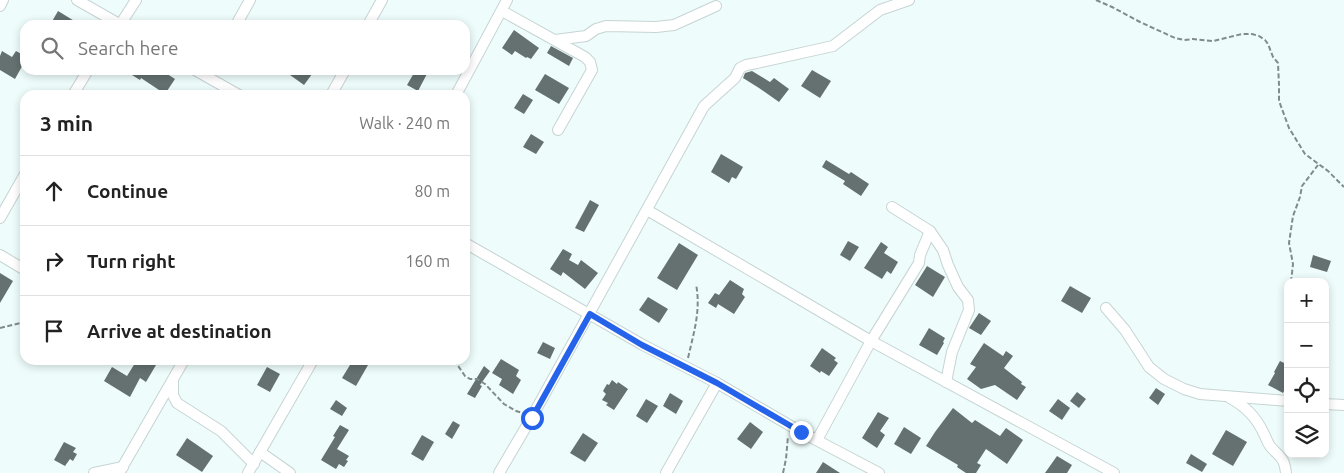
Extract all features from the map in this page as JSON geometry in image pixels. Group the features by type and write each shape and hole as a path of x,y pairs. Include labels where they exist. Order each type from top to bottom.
{"street":[{"path":"0,6 4,0"},
{"path":"76,0 111,20"},
{"path":"123,20 136,0"},
{"path":"239,20 250,0"},
{"path":"371,20 382,0"},
{"path":"470,69 507,0"},
{"path":"499,473 532,418 704,106 736,78 740,68 746,65 833,46 880,10 909,0"},
{"path":"555,40 586,36 596,29 606,26 656,27 674,25 716,6"},
{"path":"502,11 586,57 590,62 592,70 558,130"},
{"path":"76,90 85,75"},
{"path":"212,75 233,90"},
{"path":"334,90 341,75"},
{"path":"459,90 467,75"},
{"path":"0,218 20,183"},
{"path":"892,207 930,231 943,250 958,287 968,300 969,310 952,352 946,382"},
{"path":"647,210 871,342 1114,473"},
{"path":"817,440 871,342 919,263 930,231"},
{"path":"470,246 642,345 717,383 787,424 879,473"},
{"path":"0,255 20,267"},
{"path":"1106,308 1125,330 1149,367 1164,380 1200,394 1284,401"},
{"path":"94,473 121,470 181,365"},
{"path":"172,379 173,395 176,404 221,431 251,468 310,365"},
{"path":"666,473 717,383"},
{"path":"1227,396 1242,404 1255,418 1269,446 1284,462 1286,473"},
{"path":"1329,404 1344,406"},
{"path":"260,452 290,473"}],"path":[{"path":"1096,0 1174,38 1213,41 1230,36 1252,34 1265,40 1273,58 1278,63 1279,102 1289,128 1305,154 1328,171 1344,188"},
{"path":"1291,278 1293,264 1289,243 1293,216 1302,186 1318,164"},
{"path":"686,367 698,316 696,284"},
{"path":"0,328 20,323"},
{"path":"457,365 465,376 470,379 477,379 485,384 504,404 532,418"},
{"path":"783,473 788,445 787,424"}],"building":[{"path":"58,11 73,20 53,20"},
{"path":"514,30 539,48 531,59 515,51 512,55 502,48"},
{"path":"551,46 573,58 569,66 547,53"},
{"path":"2,51 12,57 16,51 20,53 20,70 15,79 0,70"},
{"path":"812,70 831,81 820,98 801,86"},
{"path":"752,71 770,82 774,78 789,89 779,102 743,78 745,73"},
{"path":"545,74 569,88 559,104 535,90"},
{"path":"132,75 169,75 175,79 168,90 159,90 141,78 140,80"},
{"path":"290,75 311,75 304,85"},
{"path":"413,75 426,75 419,90 407,85"},
{"path":"523,94 533,100 524,114 514,108"},
{"path":"531,134 544,142 536,154 523,147"},
{"path":"721,154 743,167 736,179 732,177 729,183 711,172"},
{"path":"826,160 849,174 851,172 869,184 861,196 843,184 845,181 822,167"},
{"path":"590,200 599,205 584,232 575,228"},
{"path":"848,241 859,247 850,261 840,255"},
{"path":"881,242 888,247 884,253 898,262 891,274 887,271 882,279 864,268"},
{"path":"679,243 698,255 677,290 657,278"},
{"path":"563,249 572,254 569,260 578,265 581,260 598,273 585,289 563,272 561,276 550,269"},
{"path":"1313,255 1331,261 1327,272 1310,267"},
{"path":"927,266 945,277 933,297 915,285"},
{"path":"0,273 13,281 0,303"},
{"path":"730,280 744,289 742,294 745,297 734,314 718,304 716,308 708,303 715,293 719,295"},
{"path":"1070,286 1091,298 1082,313 1061,301"},
{"path":"648,297 668,309 659,323 639,310"},
{"path":"979,313 991,321 981,335 969,328"},
{"path":"929,328 945,338 937,355 919,345"},
{"path":"543,342 555,348 550,359 537,353"},
{"path":"984,343 1003,356 1006,351 1013,356 1004,368 1026,387 1017,400 995,385 981,389 967,379 976,367 970,364"},
{"path":"822,348 836,358 834,360 838,363 829,376 821,371 820,373 810,366"},
{"path":"501,359 519,370 516,376 521,380 513,394 499,385 502,379 492,373"},
{"path":"1280,361 1284,363 1283,393 1268,385"},
{"path":"134,365 156,365 146,382 140,378 130,397 104,381 112,367 127,376"},
{"path":"350,365 368,365 356,386 342,378"},
{"path":"484,366 490,371 480,385 482,386 475,398 467,394"},
{"path":"267,367 280,374 270,392 257,385"},
{"path":"612,380 628,389 614,410 606,405 608,403 602,400 606,394 603,391"},
{"path":"1156,388 1165,394 1158,405 1149,398"},
{"path":"1077,392 1086,399 1079,408 1070,401"},
{"path":"670,393 683,401 676,414 663,406"},
{"path":"646,399 658,406 647,423 636,416"},
{"path":"1058,399 1070,408 1062,420 1049,411"},
{"path":"336,400 347,408 342,416 330,409"},
{"path":"953,408 972,423 975,420 1000,436 1006,428 1023,440 1007,464 986,449 977,463 981,465 976,473 966,473 957,467 958,465 926,446"},
{"path":"878,412 889,418 880,431 885,435 877,448 862,438"},
{"path":"453,421 460,425 452,439 445,434"},
{"path":"750,422 763,432 751,449 737,439"},
{"path":"340,425 349,430 337,449 349,456 344,467 339,464 336,469 321,460"},
{"path":"904,427 921,438 911,454 894,444"},
{"path":"1226,430 1247,442 1233,466 1212,454"},
{"path":"583,433 598,443 585,462 570,453"},
{"path":"422,435 434,442 423,461 411,454"},
{"path":"187,438 213,456 202,472 176,455"},
{"path":"64,442 76,448 73,452 77,454 73,461 70,459 65,466 54,460"},
{"path":"1191,454 1207,464 1202,472 1186,463"},
{"path":"1057,456 1072,465 1067,473 1045,473"},
{"path":"823,462 840,473 816,473"}],"route":[{"path":"532,418 590,314 642,345 717,383 801,432"}]}
